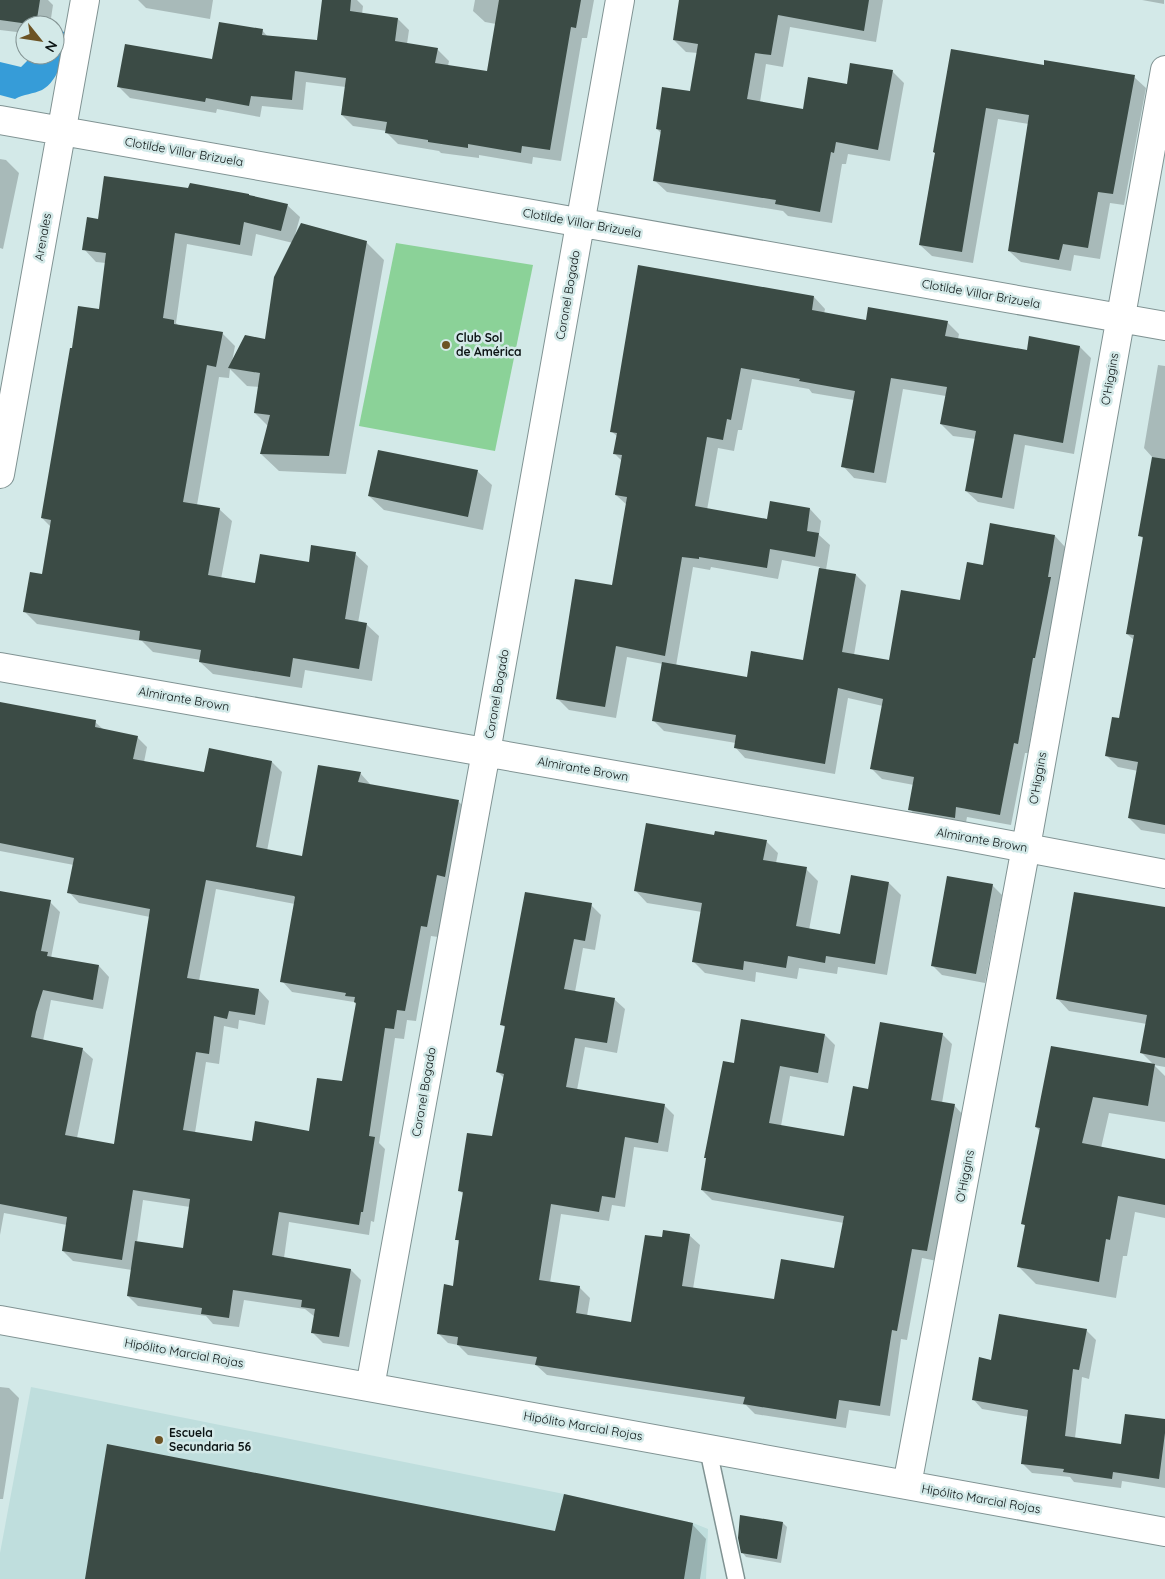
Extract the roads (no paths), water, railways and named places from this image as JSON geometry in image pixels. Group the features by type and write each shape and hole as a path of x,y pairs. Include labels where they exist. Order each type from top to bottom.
{"street":[{"name":"Arenales","path":"0,474 85,0"},
{"name":"Coronel Bogado","path":"370,1387 486,752 620,0"},
{"name":"O'Higgins","path":"907,1485 1026,847 1165,70"},
{"name":"Clotilde Villar Brizuela","path":"0,120 1165,326"},
{"name":"Almirante Brown","path":"0,667 1026,847 1165,874"},
{"name":"Hipólito Marcial Rojas","path":"0,1320 1165,1532"}],"lane":[{"path":"708,1449 736,1579"}],"water":[{"path":"0,62 21,67 23,65 61,65 53,80 42,90 15,99 0,95"}],"place":[{"name":"Club Sol de América","path":"446,345"},
{"name":"Escuela Secundaria 56","path":"159,1440"}]}
